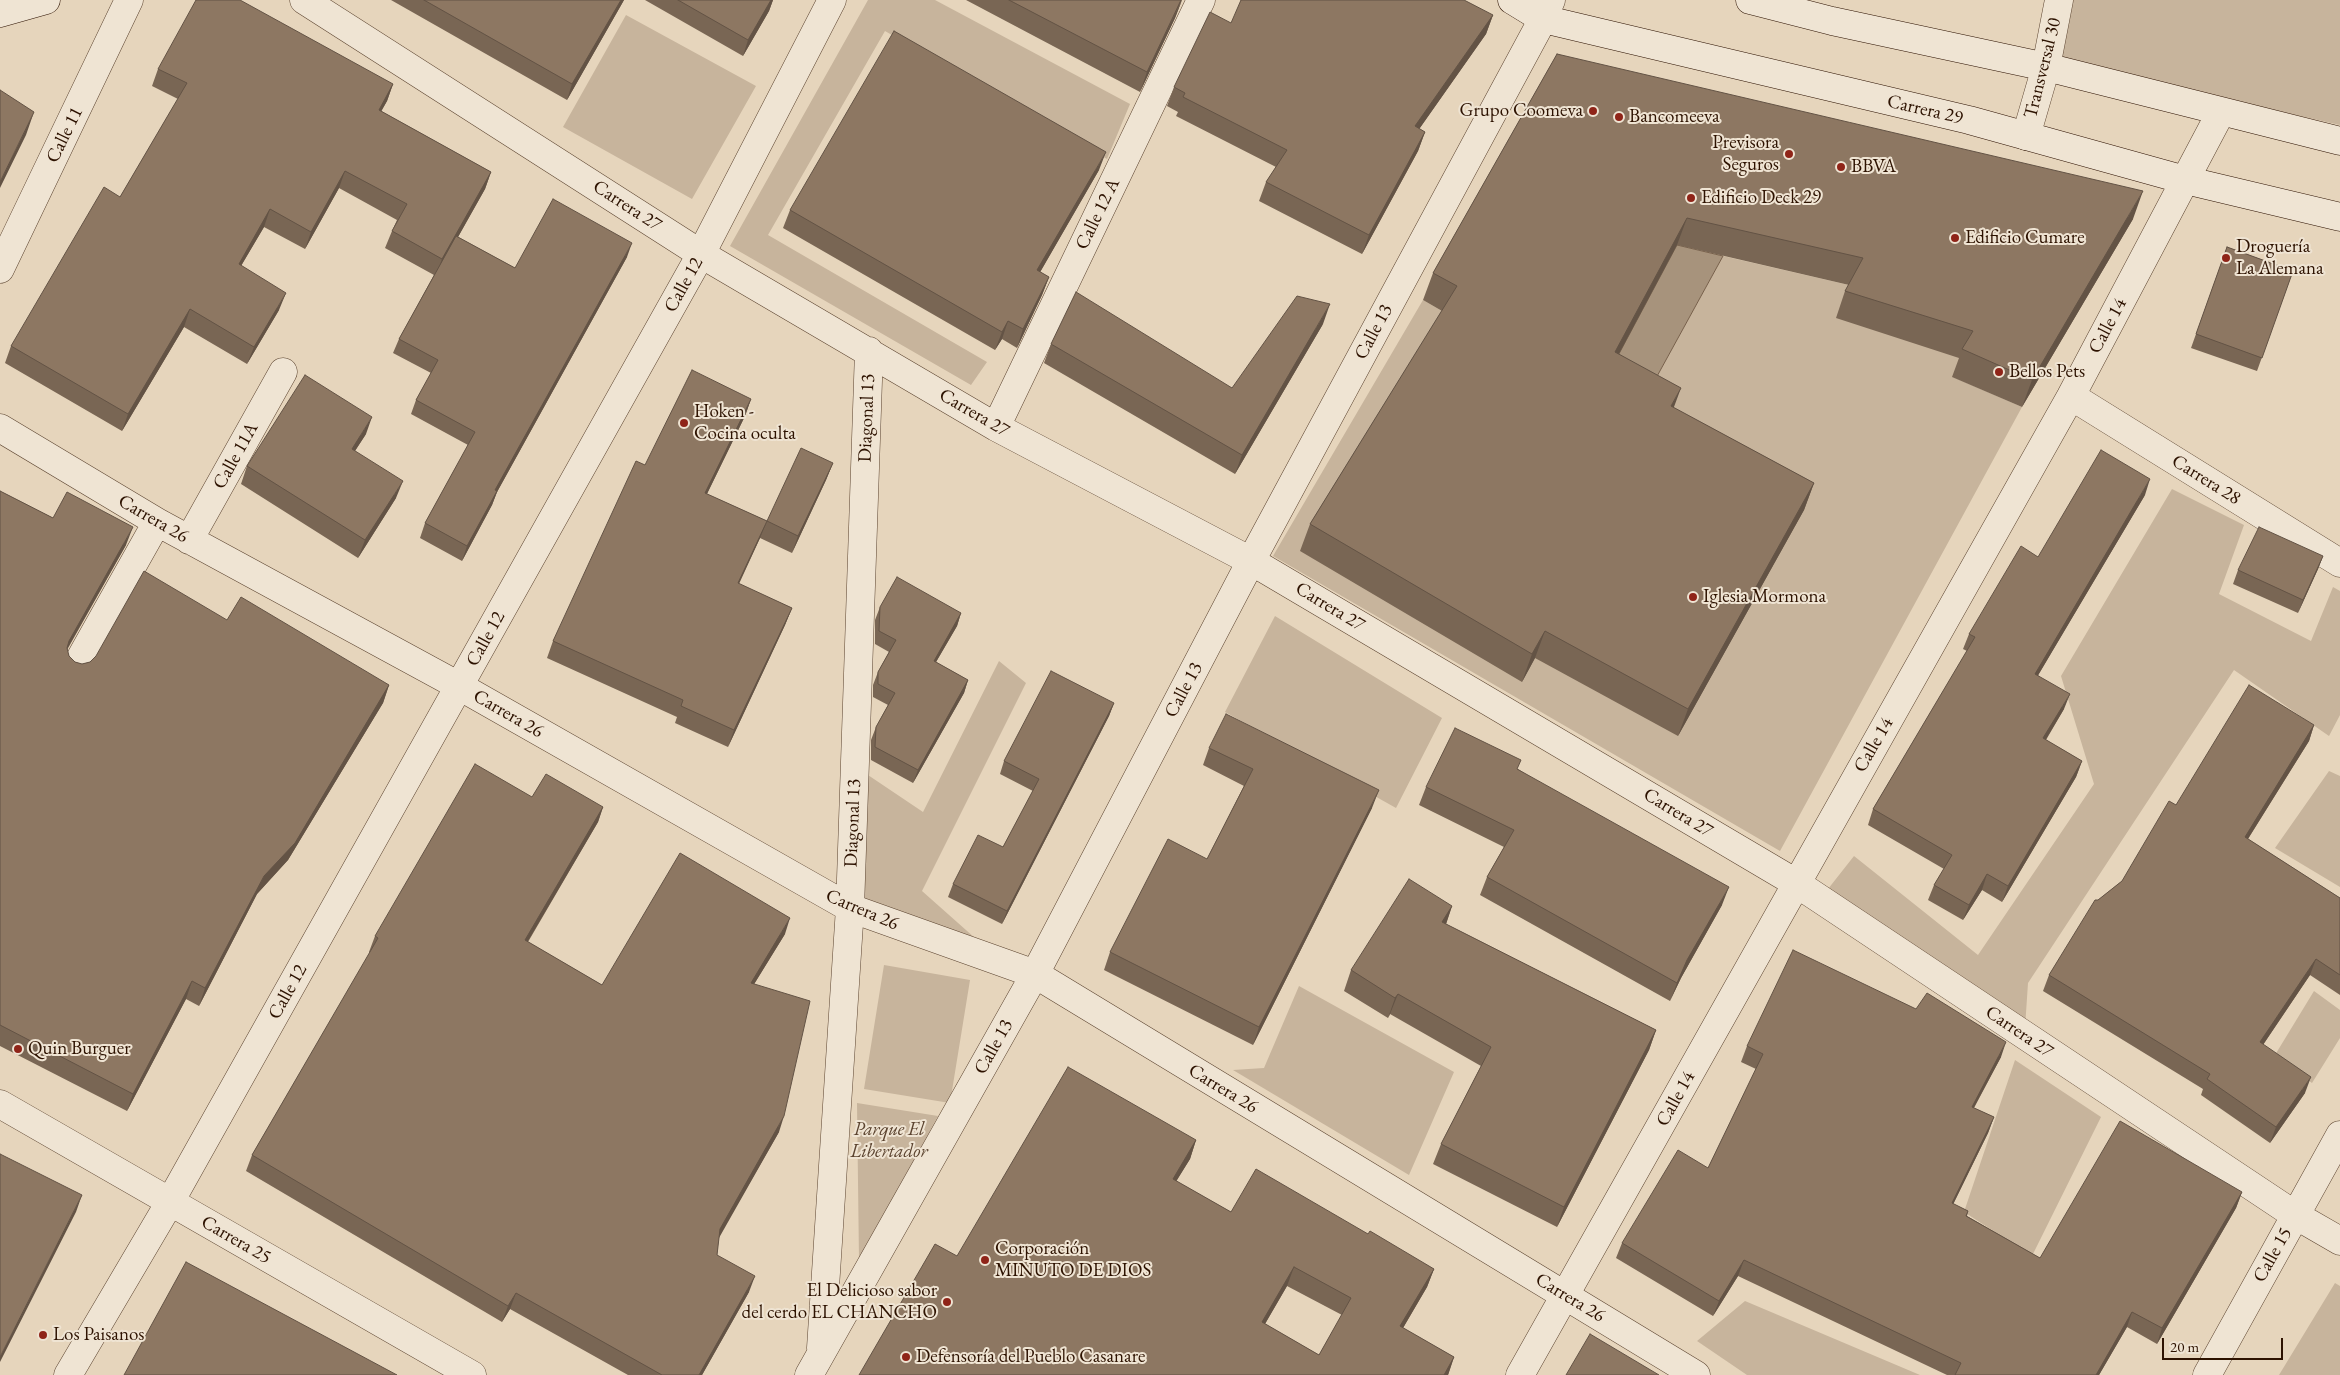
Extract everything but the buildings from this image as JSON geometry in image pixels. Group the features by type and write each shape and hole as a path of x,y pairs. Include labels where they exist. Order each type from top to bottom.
{"street":[{"path":"0,13 46,0"},
{"name":"Calle 11","path":"0,269 129,0"},
{"name":"Carrera 27","path":"304,0 701,254 870,351 996,427 1251,561 1796,883 2295,1215 2340,1241"},
{"name":"Calle 12","path":"68,1375 170,1202 701,254 832,0"},
{"name":"Calle 12 A","path":"996,427 1201,0"},
{"name":"Carrera 29","path":"1512,0 1969,120 2186,180 2340,217"},
{"path":"1750,0 2046,67 2340,141"},
{"name":"Transversal 30","path":"2026,136 2046,67 2059,0"},
{"name":"Calle 13","path":"814,1365 1035,974 1251,561 1547,9"},
{"name":"Calle 14","path":"1520,1375 1567,1295 1796,883 2071,396 2221,112"},
{"name":"Diagonal 13","path":"814,1365 850,908 870,351"},
{"name":"Calle 11A","path":"189,540 283,372"},
{"name":"Carrera 28","path":"2071,396 2340,563"},
{"name":"Carrera 26","path":"0,428 157,522 459,686 850,908 1035,974 1696,1375"},
{"path":"76,666 157,522"},
{"name":"Carrera 25","path":"0,1104 472,1375"},
{"name":"Calle 15","path":"2207,1375 2340,1135"}],"green space":[{"path":"868,0 935,0 1130,104 1107,159 885,31 768,235 987,362 971,385 730,246"},
{"path":"2070,0 2340,0 2340,125 2057,61"},
{"path":"626,15 756,86 692,199 563,127"},
{"path":"1723,256 1853,286 1963,359 1953,377 2022,407 1780,851 1273,556 1423,300 1447,314 1301,551 1437,630 1644,400"},
{"path":"2172,489 2244,525 2219,594 2311,641 2333,587 2340,591 2340,715 2329,736 2234,670 2028,983 2025,1028 1828,889 1854,856 1978,955 2094,784 2061,676"},
{"path":"1275,616 1442,718 1396,808 1225,712"},
{"path":"999,661 1026,683 922,891 984,946 856,896 862,771 923,812"},
{"path":"2329,771 2340,776 2340,887 2275,848"},
{"path":"884,965 970,980 950,1103 864,1089"},
{"path":"1299,986 1454,1072 1409,1175 1233,1070 1264,1068"},
{"path":"2314,991 2340,1010 2340,1038 2312,1083 2275,1055"},
{"path":"2015,1060 2101,1117 2032,1256 1964,1212"},
{"name":"Parque El Libertador","path":"857,1103 938,1116 859,1260"},
{"path":"2335,1283 2340,1286 2340,1375 2279,1375"},
{"path":"1745,1301 1920,1375 1747,1375 1697,1341"}],"shaded area":[{"path":"1677,245 1723,256 1644,400 1605,380"}],"place":[{"name":"Grupo Coomeva","path":"1593,111"},
{"name":"Bancomeeva","path":"1619,117"},
{"name":"Previsora Seguros","path":"1789,154"},
{"name":"BBVA","path":"1841,167"},
{"name":"Edificio Deck 29","path":"1691,198"},
{"name":"Edificio Cumare","path":"1955,238"},
{"name":"Droguería La Alemana","path":"2226,258"},
{"name":"Bellos Pets","path":"1999,372"},
{"name":"Hoken - Cocina oculta","path":"684,423"},
{"name":"Iglesia Mormona","path":"1693,597"},
{"name":"Quin Burguer","path":"18,1049"},
{"name":"Corporación MINUTO DE DIOS","path":"985,1260"},
{"name":"El Delicioso sabor del cerdo EL CHANCHO","path":"947,1302"},
{"name":"Los Paisanos","path":"43,1335"},
{"name":"Defensoría del Pueblo Casanare","path":"906,1357"}]}
